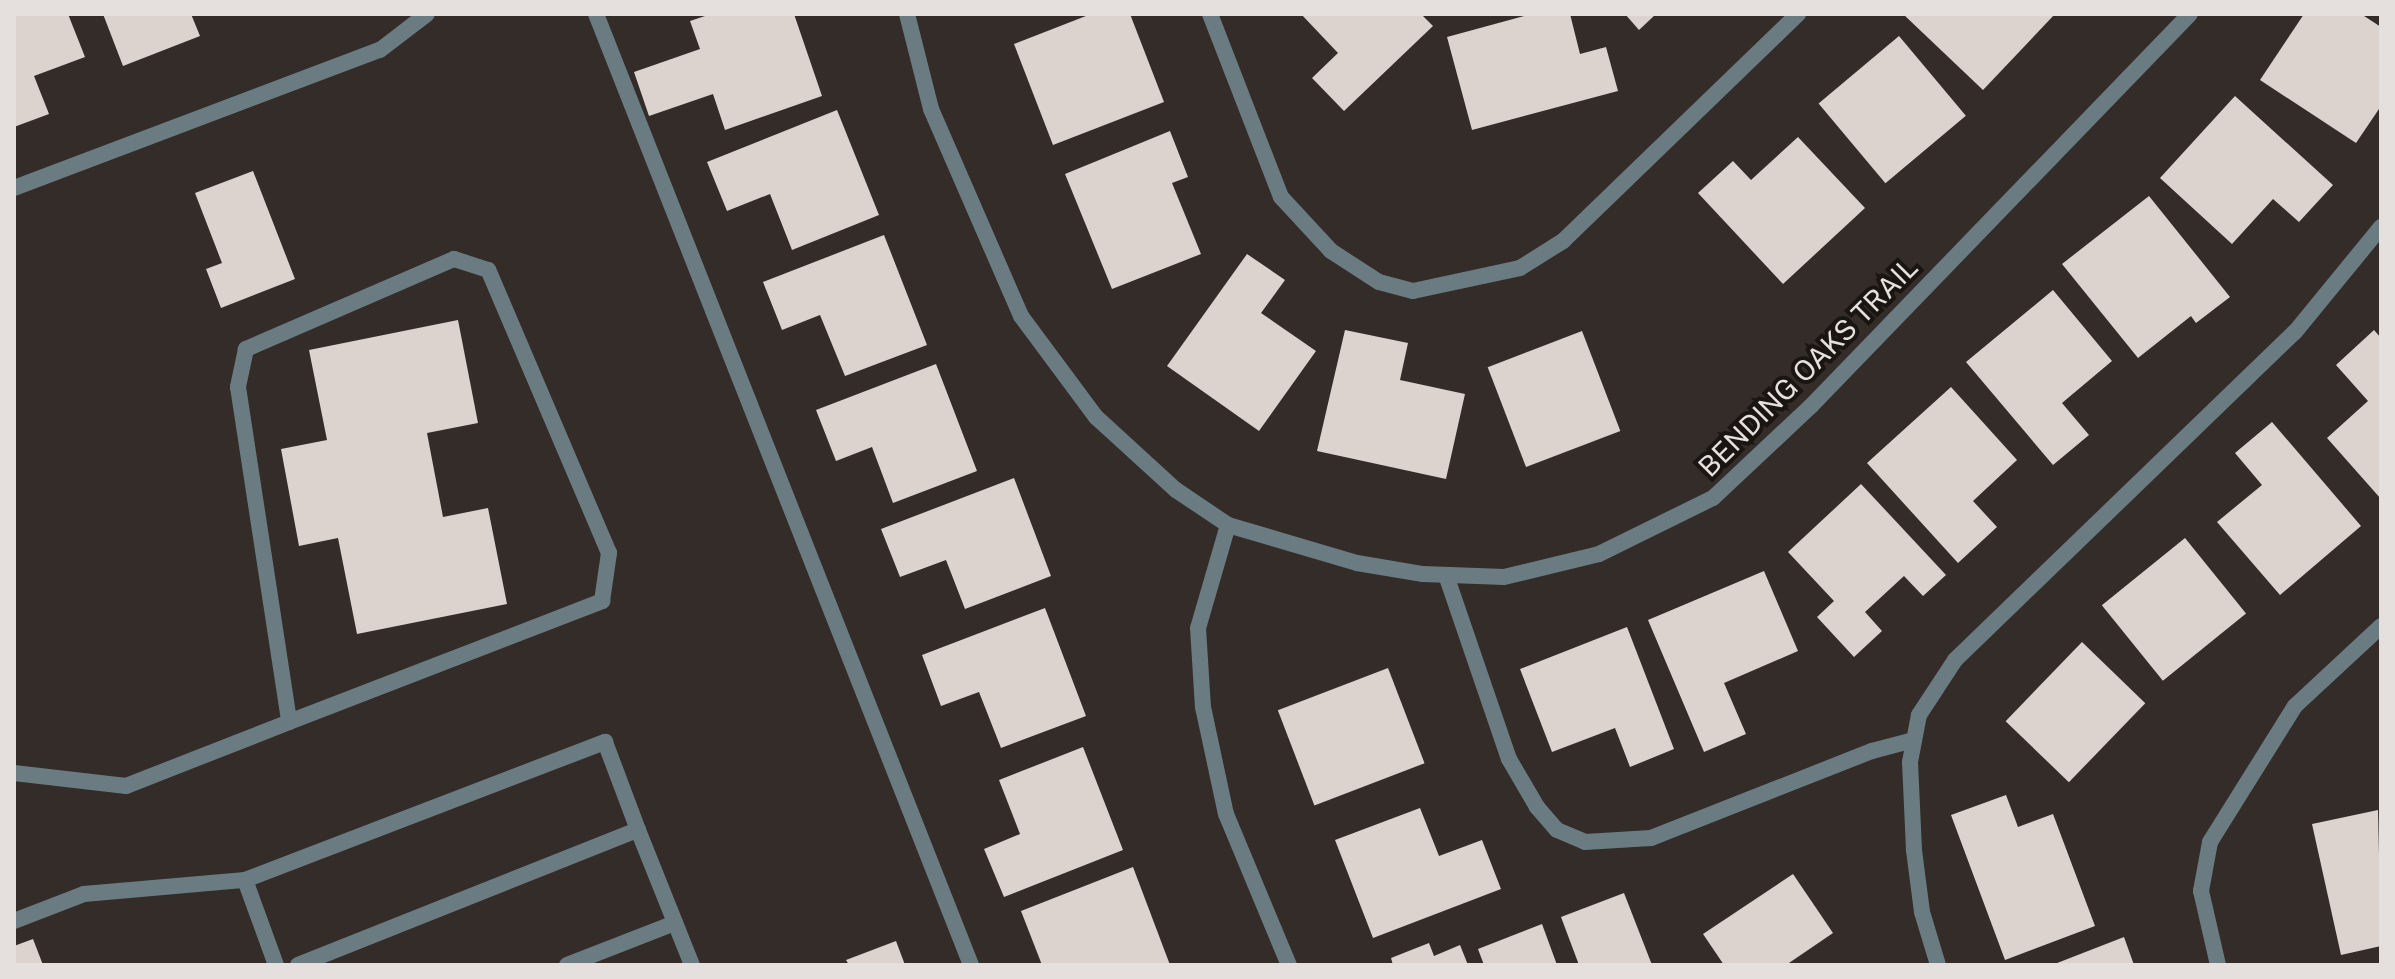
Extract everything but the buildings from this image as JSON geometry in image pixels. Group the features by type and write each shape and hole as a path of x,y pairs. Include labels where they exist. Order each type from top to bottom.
{"street":[{"path":"14,188 380,50 427,14"},
{"path":"596,14 971,965"},
{"name":"BENDING OAKS TRAIL","path":"907,14 931,109 1021,316 1096,417 1176,490 1228,525 1357,563 1446,575 1504,577 1599,554 1713,498 1811,406 2190,14"},
{"path":"1210,14 1281,197 1331,251 1379,282 1413,291 1520,268 1563,241 1798,14"},
{"path":"1938,965 1922,912 1914,850 1910,762 1919,715 1955,660 2295,332 2381,227"},
{"path":"14,773 126,786 602,601 609,553 488,270 454,259 246,349 238,387 289,722"},
{"path":"1228,525 1198,628 1203,707 1226,814 1289,965"},
{"path":"1446,575 1509,759 1537,807 1557,830 1585,842 1651,838 1872,751 1914,740"},
{"path":"2218,965 2201,891 2210,842 2295,706 2381,626"},
{"path":"14,921 84,894 245,880 605,742 692,965"},
{"path":"298,965 638,830"},
{"path":"245,880 276,965"},
{"path":"567,965 675,923"}]}
